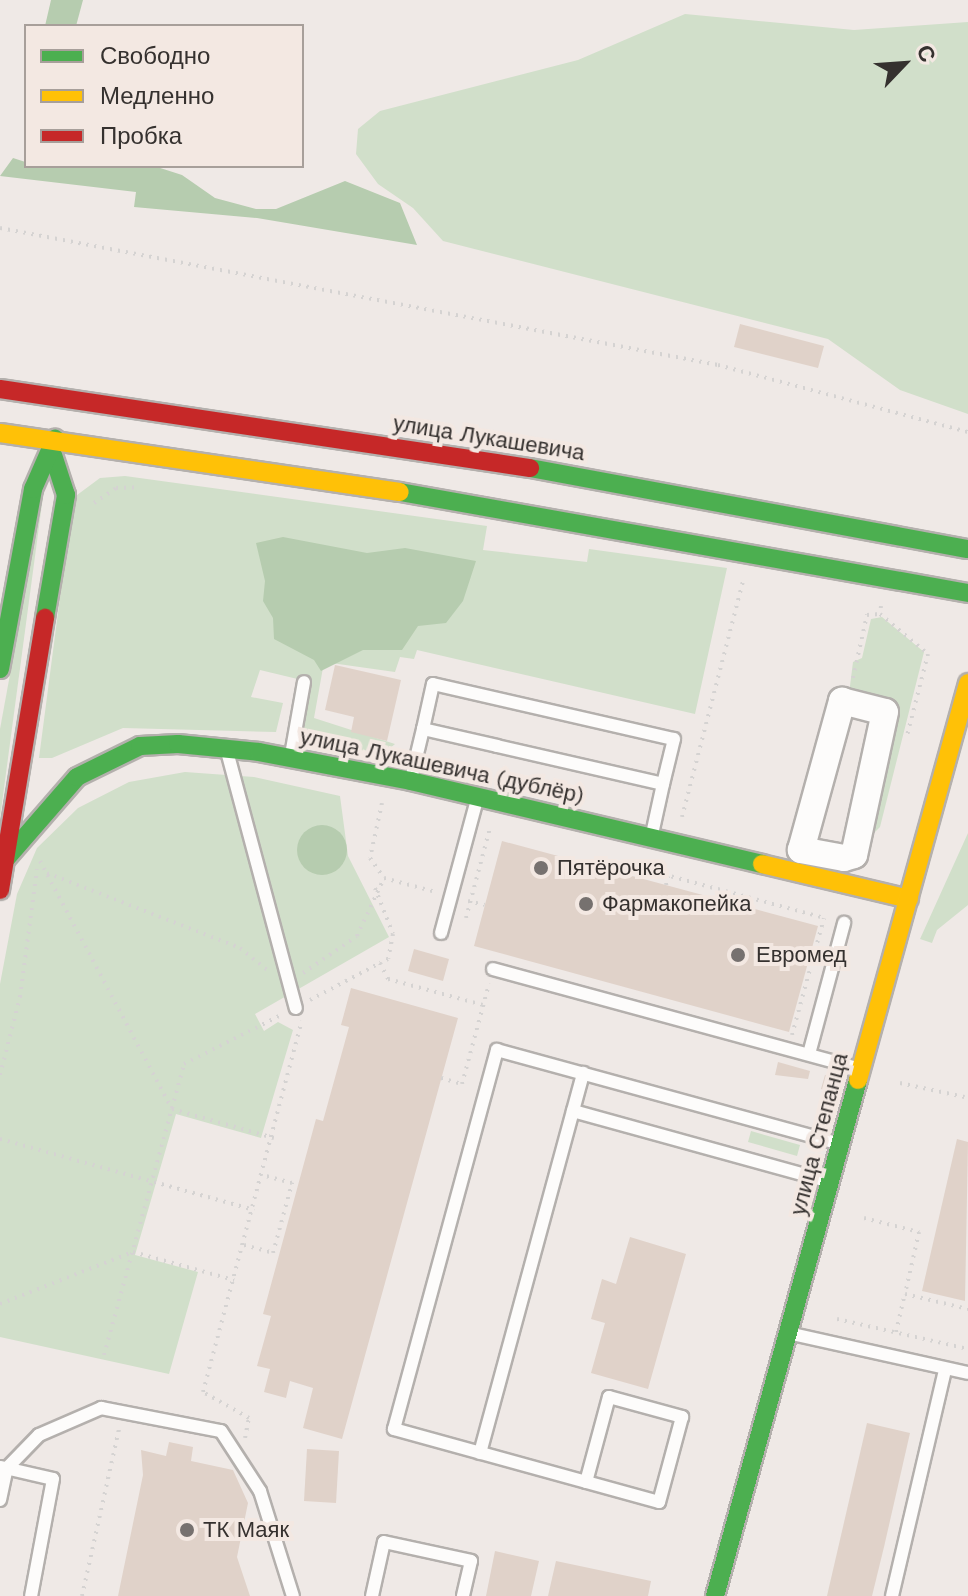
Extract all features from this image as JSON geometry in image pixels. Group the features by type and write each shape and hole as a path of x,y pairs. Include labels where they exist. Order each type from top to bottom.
{"main road":[{"name":"улица Лукашевича","path":"0,389 530,468 968,549"},
{"path":"0,669 33,489 54,448 62,398"},
{"path":"0,433 54,448 519,510 968,593"},
{"path":"0,890 17,766 66,495 54,448"},
{"name":"улица Степанца","path":"715,1596 909,899 946,793 968,683"},
{"name":"улица Лукашевича (дублёр)","path":"4,861 77,777 140,746 226,748 411,781 909,899"},
{"path":"17,766 43,782 77,777"}],"street":[{"path":"842,701 885,712 854,855 801,850 842,701"}],"lane":[{"path":"290,758 304,682"},
{"path":"411,781 433,684 674,739 651,837"},
{"path":"423,729 663,784"},
{"path":"226,748 285,985 296,1008"},
{"path":"441,933 478,797"},
{"path":"809,1054 844,923"},
{"path":"493,969 862,1069"},
{"path":"586,1482 609,1397 682,1417 659,1502 480,1453 394,1429 497,1050 841,1144"},
{"path":"480,1453 583,1073"},
{"path":"573,1111 831,1182"},
{"path":"789,1333 968,1373"},
{"path":"892,1596 945,1370"},
{"path":"0,1500 4,1467 39,1435 101,1408 221,1431 260,1491 293,1596"},
{"path":"4,1467 53,1479 31,1596"},
{"path":"372,1596 384,1542 471,1561 463,1596"}],"path":[{"path":"0,228 718,365 968,432"},
{"path":"84,513 116,488 155,489"},
{"path":"666,885 747,567"},
{"path":"883,598 880,614 928,654 905,744"},
{"path":"47,873 240,948 285,985 357,936 375,888 384,878 370,858 383,798 368,795"},
{"path":"466,918 490,827 505,831"},
{"path":"0,1075 20,997 39,859 44,847"},
{"path":"39,859 172,1109 274,1138"},
{"path":"630,865 824,918 792,1038 777,1034"},
{"path":"104,1355 184,1064 388,959 393,934 375,888"},
{"path":"380,963 388,979 483,1005 462,1084 441,1078"},
{"path":"203,1392 304,1026"},
{"path":"900,1083 965,1097"},
{"path":"0,1139 254,1210"},
{"path":"244,1245 273,1253 292,1183 263,1175"},
{"path":"864,1218 919,1232 896,1332"},
{"path":"0,1304 133,1252 234,1280"},
{"path":"905,1294 968,1309"},
{"path":"837,1319 968,1349"},
{"path":"82,1596 116,1428 132,1432"}],"green space":[{"path":"51,0 83,0 77,24 45,24"},
{"path":"685,14 854,30 968,22 968,414 900,390 828,339 443,241 413,208 378,184 356,154 358,129 380,111 578,60"},
{"path":"13,158 24,162 24,168 160,168 182,175 215,198 256,209 276,209 345,181 400,203 417,245 257,218 134,207 136,192 0,176"},
{"path":"125,476 487,526 483,550 587,562 589,549 727,568 695,714 417,650 414,659 400,657 395,672 324,662 314,718 395,744 383,754 302,742 310,682 260,670 251,697 283,703 276,732 123,728 52,758 39,758 73,498 100,478"},
{"path":"44,489 0,818 0,729"},
{"path":"283,537 367,553 405,548 476,561 463,601 446,623 418,626 402,650 363,650 321,671 314,660 274,639 273,618 263,601 265,581 256,543"},
{"path":"882,617 924,652 880,827 863,844 885,712 848,702 853,662 862,658 871,619"},
{"path":"185,772 254,777 340,796 348,856 389,937 255,1014 264,1031 278,1022 293,1030 261,1138 176,1114 135,1255 198,1272 169,1374 0,1337 0,984 17,894 37,848 78,808 129,782"},
{"path":"322,825 340,832 347,850 340,868 322,875 304,868 297,850 304,832"},
{"path":"968,833 968,905 937,930 932,943 920,939"},
{"path":"751,1131 800,1145 797,1156 748,1142"}],"building":[{"path":"740,324 824,346 818,368 734,347"},
{"path":"335,665 401,680 387,741 351,732 354,717 325,710"},
{"path":"502,841 818,926 789,1032 474,946"},
{"path":"414,949 449,959 443,981 408,971"},
{"path":"351,988 458,1018 342,1439 303,1428 313,1388 290,1381 286,1398 264,1392 270,1369 257,1366 271,1316 263,1314 316,1119 323,1121 349,1027 341,1025"},
{"path":"778,1062 810,1071 808,1079 775,1075"},
{"path":"825,1075 836,1077 832,1092 821,1089"},
{"path":"957,1139 968,1142 965,1301 922,1291"},
{"path":"630,1237 686,1254 648,1389 591,1373 605,1323 591,1319 602,1279 616,1284"},
{"path":"867,1423 910,1433 884,1547 872,1596 827,1596"},
{"name":"ТК Маяк","path":"169,1442 193,1447 191,1461 233,1470 248,1503 237,1557 250,1596 118,1596 143,1475 141,1450 166,1456"},
{"path":"307,1449 339,1451 336,1503 304,1501"},
{"path":"495,1551 539,1561 531,1596 486,1596"},
{"path":"556,1561 651,1581 648,1596 548,1596"}],"traffic: fast":[{"path":"0,669 33,489 55,439"},
{"path":"45,618 66,495 53,455"},
{"path":"530,468 968,549"},
{"path":"400,492 968,593"},
{"path":"4,861 77,777 140,746 178,744 259,752 411,781 762,864"},
{"path":"715,1596 858,1080"}],"traffic: slow":[{"path":"0,433 400,492"},
{"path":"858,1080 968,683"},
{"path":"762,864 909,899"}],"traffic: jam":[{"path":"0,389 530,468"},
{"path":"0,890 45,618"}],"place":[{"name":"Пятёрочка","path":"541,868"},
{"name":"Фармакопейка","path":"586,904"},
{"name":"Евромед","path":"738,955"},
{"name":"ТК Маяк","path":"187,1530"}]}
